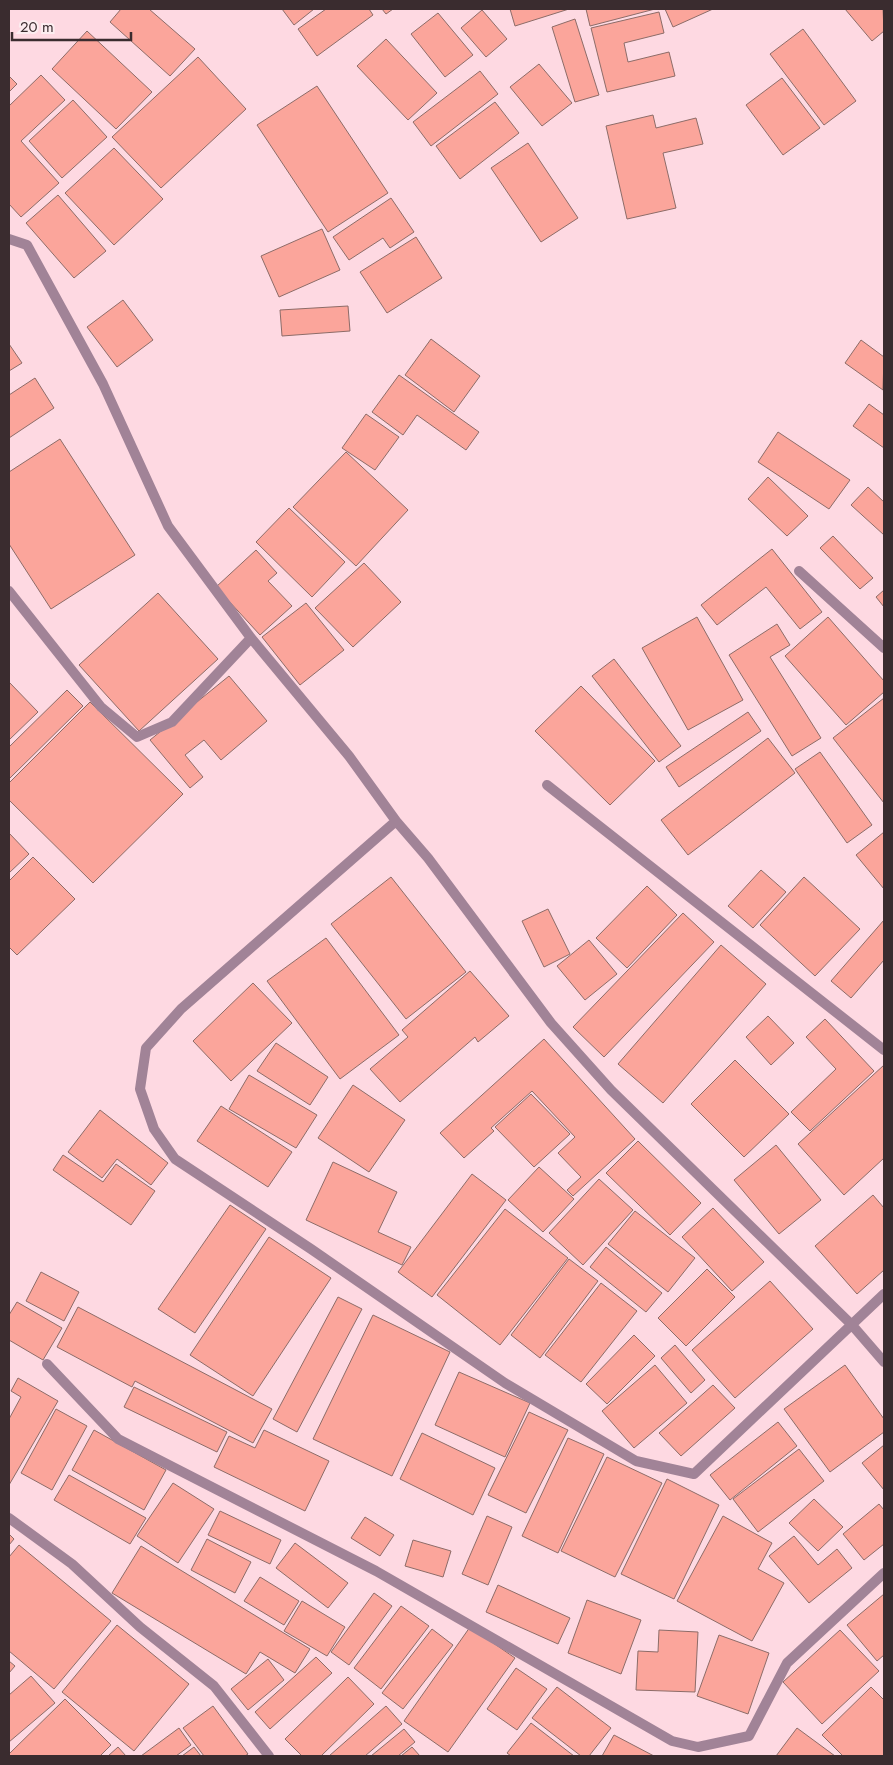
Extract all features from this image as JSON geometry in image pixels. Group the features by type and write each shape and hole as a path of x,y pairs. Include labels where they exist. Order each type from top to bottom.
{"street":[{"path":"9,239 27,245 103,384 168,526 251,638 348,756 396,821 428,858 551,1023 611,1090 852,1325 884,1362"},
{"path":"799,571 884,648"},
{"path":"9,591 101,707 137,737 172,722 251,638"},
{"path":"547,785 884,1050"},
{"path":"396,821 181,1010 146,1048 140,1089 154,1129 175,1160 311,1249 505,1382 636,1461 694,1474 884,1294"},
{"path":"47,1364 118,1439 376,1571 672,1741 698,1747 749,1736 786,1663 884,1573"},
{"path":"9,1518 72,1564 140,1627 214,1686 269,1756"}],"building":[{"path":"121,9 149,9 195,49 170,76 110,22"},
{"path":"282,9 314,9 294,25"},
{"path":"326,9 369,9 373,15 317,56 298,29"},
{"path":"382,9 393,9 386,14"},
{"path":"510,9 569,9 515,26"},
{"path":"586,9 655,9 590,26"},
{"path":"665,9 713,9 673,27"},
{"path":"845,9 883,9 884,31 872,41"},
{"path":"482,10 507,39 486,57 461,28"},
{"path":"659,12 664,33 624,43 628,62 669,52 675,76 607,92 591,28"},
{"path":"438,13 473,55 445,77 411,34"},
{"path":"575,19 599,95 575,102 552,27"},
{"path":"803,29 856,101 824,125 770,54"},
{"path":"87,31 152,92 116,129 52,69"},
{"path":"386,39 437,93 408,120 357,66"},
{"path":"198,57 246,109 161,188 112,137"},
{"path":"539,64 572,103 542,126 510,87"},
{"path":"480,71 498,94 431,146 413,122"},
{"path":"41,75 65,100 21,141 59,183 21,217 9,204 9,106"},
{"path":"9,76 17,84 9,92"},
{"path":"782,78 820,128 783,155 746,105"},
{"path":"317,86 388,193 328,232 257,125"},
{"path":"73,100 107,137 62,178 29,141"},
{"path":"495,102 519,133 460,179 436,146"},
{"path":"653,115 656,128 696,118 703,144 663,153 676,208 627,219 606,126"},
{"path":"528,143 578,218 541,242 491,168"},
{"path":"114,148 163,199 114,245 65,193"},
{"path":"58,195 106,251 74,278 26,223"},
{"path":"391,198 414,232 390,248 383,238 349,260 333,237"},
{"path":"322,229 340,270 279,297 261,256"},
{"path":"416,237 442,278 387,313 360,272"},
{"path":"123,300 153,340 117,367 87,327"},
{"path":"348,306 350,331 282,336 280,310"},
{"path":"431,339 480,376 454,412 405,375"},
{"path":"861,340 884,357 883,390 845,363"},
{"path":"9,344 22,363 9,371"},
{"path":"399,375 479,432 466,450 417,415 403,435 372,412"},
{"path":"35,378 54,408 9,438 9,395"},
{"path":"869,404 884,415 884,448 853,426"},
{"path":"366,414 399,437 375,470 342,448"},
{"path":"778,432 850,480 829,509 758,462"},
{"path":"60,439 135,555 51,609 9,544 9,472"},
{"path":"346,452 408,510 356,566 293,507"},
{"path":"768,477 808,516 787,536 748,499"},
{"path":"868,487 884,502 884,535 851,505"},
{"path":"289,508 345,562 312,597 256,542"},
{"path":"833,536 873,578 860,589 820,548"},
{"path":"772,549 822,612 800,629 766,587 717,625 701,605"},
{"path":"256,550 277,573 268,581 292,606 260,635 216,587"},
{"path":"364,563 401,602 353,647 315,608"},
{"path":"884,590 884,607 876,597"},
{"path":"158,593 218,659 139,731 79,665"},
{"path":"306,603 344,650 300,685 262,637"},
{"path":"697,617 743,700 688,730 642,648"},
{"path":"828,617 884,681 884,692 846,725 785,656"},
{"path":"777,624 790,645 770,657 821,738 792,756 729,655"},
{"path":"614,659 681,746 659,762 592,676"},
{"path":"229,676 267,721 221,760 204,740 185,755 203,777 190,788 150,740"},
{"path":"9,682 38,712 9,740"},
{"path":"581,686 655,761 610,805 535,731"},
{"path":"67,690 83,706 9,779 9,747"},
{"path":"884,698 884,803 833,738"},
{"path":"90,702 183,794 93,883 9,800 9,783"},
{"path":"748,712 761,731 679,787 666,767"},
{"path":"768,738 795,773 688,855 661,820"},
{"path":"820,752 872,825 847,843 795,769"},
{"path":"884,832 884,889 856,855"},
{"path":"9,833 29,854 9,873"},
{"path":"33,857 75,899 17,955 9,947 9,881"},
{"path":"761,870 786,892 753,928 728,906"},
{"path":"391,877 466,972 406,1019 331,924"},
{"path":"804,877 860,929 815,976 760,925"},
{"path":"647,886 677,915 627,968 596,938"},
{"path":"548,909 570,954 544,967 522,921"},
{"path":"683,913 714,942 604,1057 573,1027"},
{"path":"884,920 884,960 851,998 831,981"},
{"path":"326,938 399,1035 340,1079 267,981"},
{"path":"589,940 617,974 585,1000 557,966"},
{"path":"721,945 766,984 663,1103 618,1064"},
{"path":"470,971 509,1016 478,1042 475,1037 400,1102 370,1069 408,1037 402,1030"},
{"path":"253,983 292,1023 231,1081 193,1041"},
{"path":"768,1016 794,1043 771,1065 746,1037"},
{"path":"825,1019 874,1071 810,1131 791,1112 836,1069 806,1037"},
{"path":"544,1039 635,1139 573,1196 567,1190 581,1177 558,1153 575,1137 532,1091 491,1128 494,1131 464,1158 440,1133"},
{"path":"276,1043 328,1077 310,1105 257,1071"},
{"path":"735,1060 789,1114 744,1157 691,1104"},
{"path":"884,1065 884,1158 844,1195 798,1144"},
{"path":"249,1075 317,1115 296,1148 229,1109"},
{"path":"353,1085 405,1120 369,1172 318,1138"},
{"path":"531,1094 570,1134 534,1167 495,1127"},
{"path":"221,1106 292,1152 268,1187 197,1141"},
{"path":"100,1110 168,1163 151,1185 117,1159 102,1178 68,1152"},
{"path":"638,1141 701,1203 670,1235 606,1173"},
{"path":"776,1145 821,1200 779,1234 734,1180"},
{"path":"63,1155 103,1182 116,1164 155,1191 131,1225 53,1170"},
{"path":"333,1162 397,1192 378,1232 411,1247 402,1265 306,1220"},
{"path":"539,1167 574,1199 543,1232 508,1200"},
{"path":"472,1174 506,1200 432,1297 398,1272"},
{"path":"599,1179 633,1210 583,1265 549,1233"},
{"path":"873,1195 884,1208 884,1270 857,1294 815,1246"},
{"path":"230,1205 266,1229 195,1333 158,1309"},
{"path":"713,1208 764,1262 732,1291 682,1237"},
{"path":"505,1209 568,1258 500,1345 437,1295"},
{"path":"635,1211 695,1258 668,1292 608,1244"},
{"path":"269,1237 331,1278 253,1396 190,1355"},
{"path":"606,1247 662,1293 646,1312 590,1267"},
{"path":"569,1259 598,1281 540,1358 511,1335"},
{"path":"707,1269 735,1297 686,1346 658,1318"},
{"path":"41,1272 79,1292 64,1321 26,1301"},
{"path":"770,1281 813,1329 735,1398 692,1350"},
{"path":"601,1283 637,1311 581,1382 545,1355"},
{"path":"338,1297 362,1309 297,1432 273,1419"},
{"path":"17,1302 62,1328 43,1360 9,1340 9,1315"},
{"path":"78,1307 272,1409 253,1443 135,1381 132,1387 57,1347"},
{"path":"373,1315 450,1352 392,1476 313,1439"},
{"path":"634,1335 655,1356 607,1404 586,1384"},
{"path":"675,1345 705,1380 691,1393 661,1358"},
{"path":"655,1365 687,1403 634,1448 602,1411"},
{"path":"845,1365 884,1419 884,1432 830,1472 784,1409"},
{"path":"459,1372 530,1403 505,1457 435,1425"},
{"path":"18,1378 58,1401 9,1485 9,1419 21,1397 11,1391"},
{"path":"713,1385 735,1408 681,1456 659,1433"},
{"path":"134,1387 227,1432 217,1452 124,1407"},
{"path":"56,1409 87,1426 52,1490 21,1473"},
{"path":"529,1412 568,1430 526,1513 488,1495"},
{"path":"778,1422 797,1446 730,1500 710,1475"},
{"path":"94,1430 166,1470 144,1510 72,1470"},
{"path":"264,1430 329,1461 305,1511 214,1467 229,1436 255,1448"},
{"path":"422,1433 495,1468 473,1515 400,1479"},
{"path":"568,1438 604,1454 558,1553 522,1536"},
{"path":"884,1445 884,1490 862,1463"},
{"path":"799,1449 824,1481 758,1532 733,1499"},
{"path":"607,1457 662,1483 615,1577 561,1551"},
{"path":"69,1475 146,1518 130,1544 54,1500"},
{"path":"667,1479 719,1505 674,1599 621,1574"},
{"path":"173,1483 214,1509 178,1563 137,1536"},
{"path":"814,1499 843,1527 818,1551 789,1523"},
{"path":"879,1504 884,1510 884,1544 864,1560 843,1534"},
{"path":"220,1511 281,1540 270,1564 208,1535"},
{"path":"487,1516 512,1527 488,1585 462,1574"},
{"path":"723,1516 772,1543 758,1569 784,1583 752,1641 677,1601"},
{"path":"365,1517 394,1535 380,1556 351,1538"},
{"path":"9,1534 14,1539 9,1545"},
{"path":"794,1536 818,1565 837,1549 852,1568 809,1603 769,1556"},
{"path":"207,1539 251,1562 235,1593 191,1570"},
{"path":"413,1540 451,1551 443,1577 405,1566"},
{"path":"295,1543 348,1583 328,1608 276,1568"},
{"path":"19,1545 111,1621 54,1689 9,1651 9,1557"},
{"path":"141,1546 310,1649 295,1673 260,1652 246,1674 112,1593"},
{"path":"260,1577 299,1601 284,1625 244,1601"},
{"path":"498,1585 570,1618 558,1644 486,1612"},
{"path":"374,1593 392,1606 349,1665 331,1652"},
{"path":"884,1594 884,1655 877,1661 847,1625"},
{"path":"587,1600 641,1620 621,1674 568,1653"},
{"path":"302,1601 345,1627 327,1656 284,1631"},
{"path":"401,1606 429,1626 381,1689 354,1668"},
{"path":"117,1625 189,1684 134,1751 62,1692"},
{"path":"470,1627 515,1658 448,1752 404,1721"},
{"path":"432,1629 453,1645 403,1709 382,1693"},
{"path":"659,1630 698,1632 695,1692 636,1690 638,1651 658,1652"},
{"path":"840,1630 879,1671 822,1724 783,1682"},
{"path":"719,1635 769,1653 748,1714 697,1696"},
{"path":"316,1657 332,1673 270,1729 255,1712"},
{"path":"268,1659 284,1680 248,1710 231,1689"},
{"path":"9,1661 15,1666 9,1673"},
{"path":"516,1668 547,1689 517,1730 487,1709"},
{"path":"31,1676 55,1703 9,1742 9,1695"},
{"path":"348,1677 374,1704 321,1756 302,1756 285,1739"},
{"path":"557,1687 611,1728 589,1756 581,1756 532,1718"},
{"path":"871,1687 884,1700 884,1756 843,1756 822,1735"},
{"path":"65,1699 111,1745 100,1756 9,1756 9,1754"},
{"path":"213,1706 248,1754 245,1756 204,1756 183,1728"},
{"path":"386,1706 402,1724 365,1756 329,1756"},
{"path":"531,1723 574,1756 511,1756 507,1753"},
{"path":"179,1728 191,1745 176,1756 141,1756"},
{"path":"797,1728 835,1756 776,1756"},
{"path":"404,1729 415,1742 398,1756 371,1756"},
{"path":"614,1735 654,1756 602,1756"},
{"path":"118,1747 126,1756 108,1756"},
{"path":"194,1747 201,1756 182,1756"},
{"path":"412,1747 420,1756 401,1756"}]}
